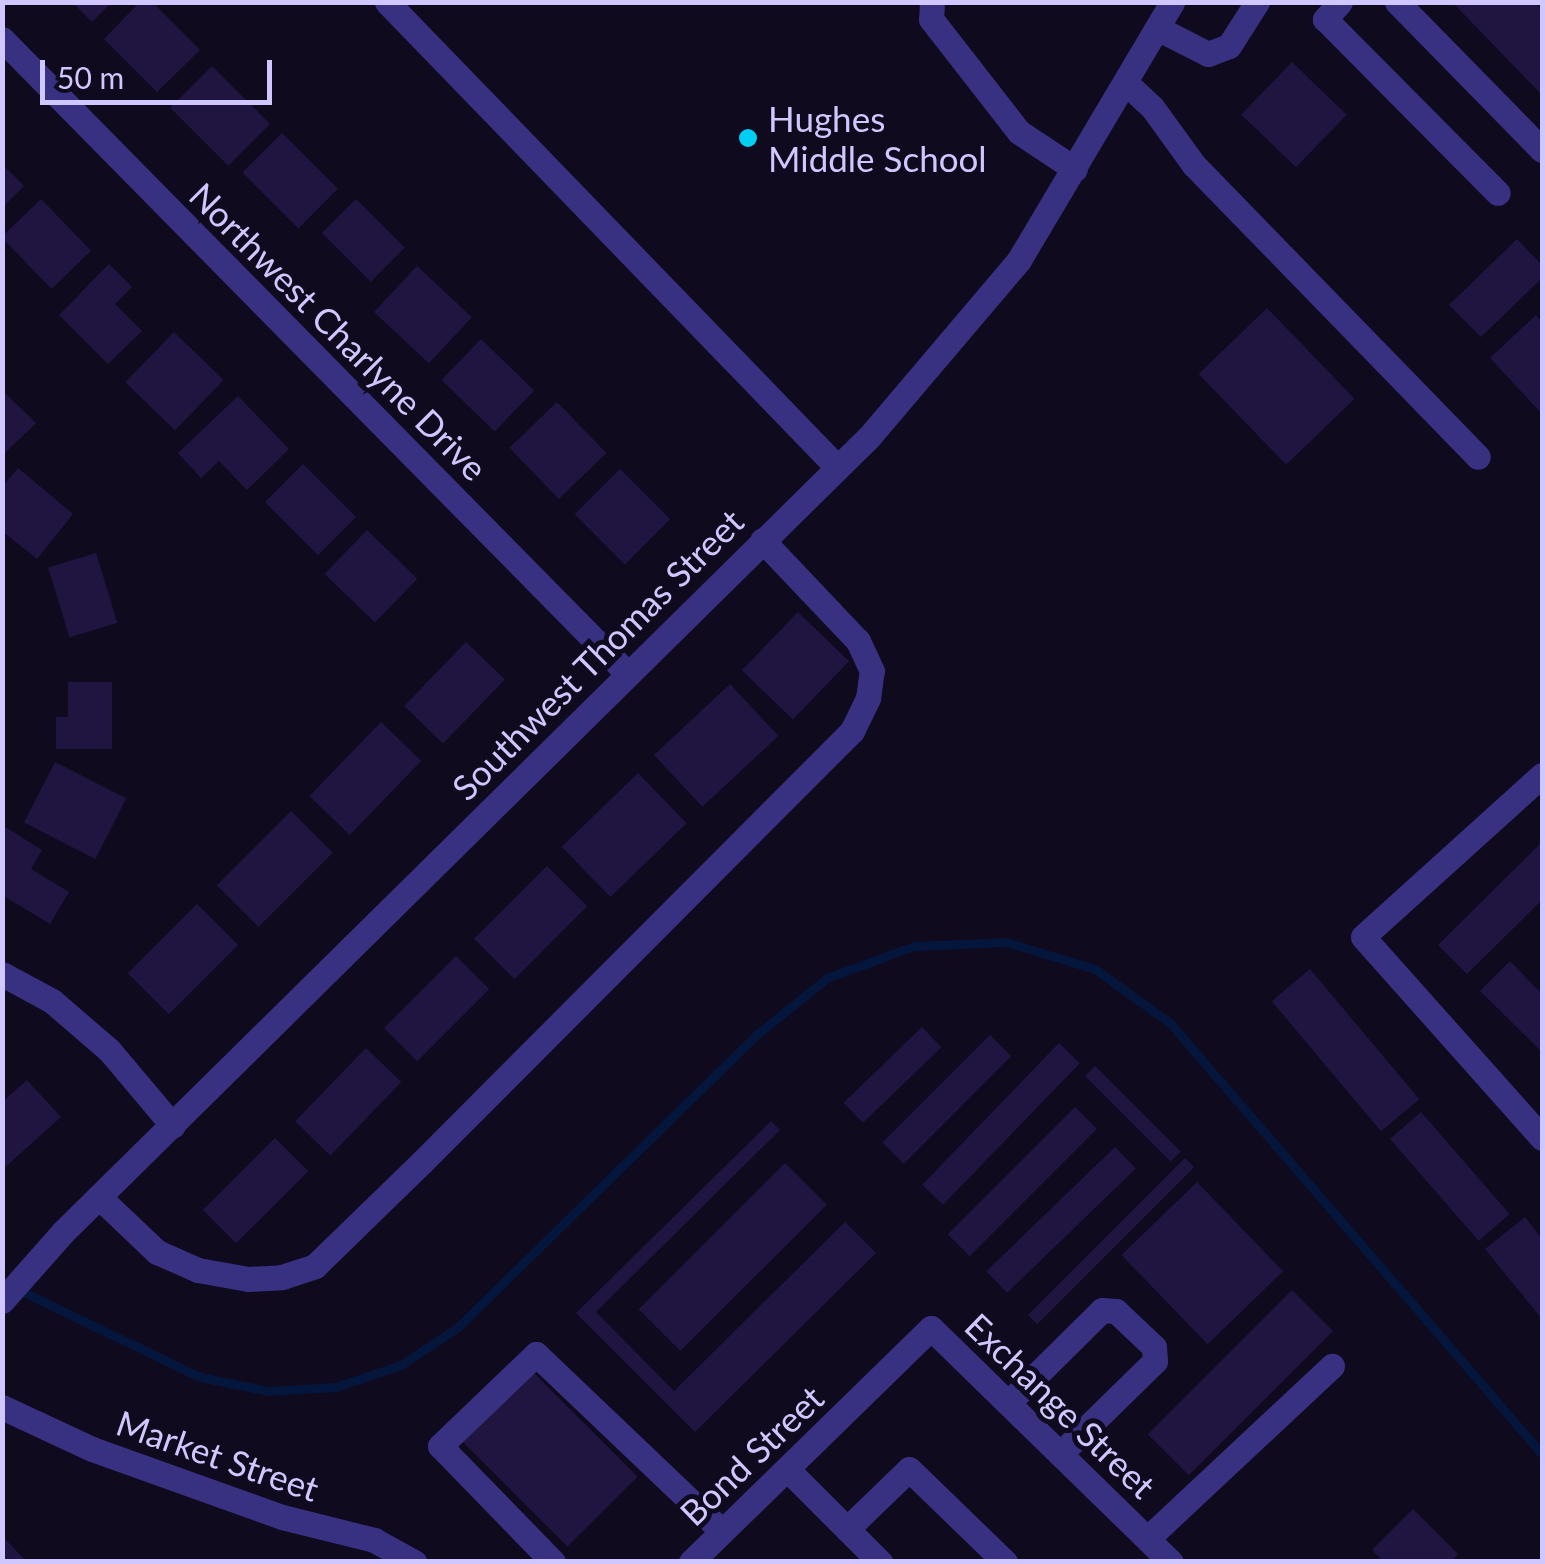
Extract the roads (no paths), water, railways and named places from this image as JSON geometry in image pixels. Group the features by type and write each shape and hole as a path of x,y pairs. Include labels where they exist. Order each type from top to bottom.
{"street":[{"path":"387,2 837,468"},
{"path":"932,2 931,19 1019,132 1074,170"},
{"name":"Southwest Thomas Street","path":"2,1301 99,1197 868,437 1019,260 1172,2"},
{"path":"1157,28 1208,54 1229,46 1257,2"},
{"path":"1340,2 1325,19 1498,193"},
{"path":"1397,2 1542,150"},
{"name":"Northwest Charlyne Drive","path":"2,40 626,672"},
{"path":"1126,83 1152,108 1194,165 1478,456"},
{"path":"99,1197 123,1224 170,1258 198,1270 248,1279 282,1276 315,1266 422,1162 852,731 868,698 872,671 858,641 762,540"},
{"path":"1542,775 1363,937 1542,1138"},
{"path":"2,974 52,1001 109,1050 173,1126"},
{"path":"1008,1403 1102,1310 1116,1311 1154,1347 1155,1361 1060,1454"},
{"name":"Exchange Street","path":"860,1399 931,1328 1171,1562"},
{"path":"553,1562 440,1446 536,1354 722,1531"},
{"path":"1148,1538 1332,1366"},
{"name":"Bond Street","path":"691,1562 860,1399"},
{"name":"Market Street","path":"2,1407 92,1449 282,1517 374,1540 414,1562"},
{"path":"787,1469 880,1562"},
{"path":"847,1528 909,1469 1006,1562"}],"waterway":[{"path":"19,1290 200,1377 268,1391 336,1387 401,1365 458,1327 755,1036 827,978 914,946 1006,942 1095,969 1170,1023 1542,1454"}],"place":[{"name":"Hughes Middle School","path":"748,138"}]}
